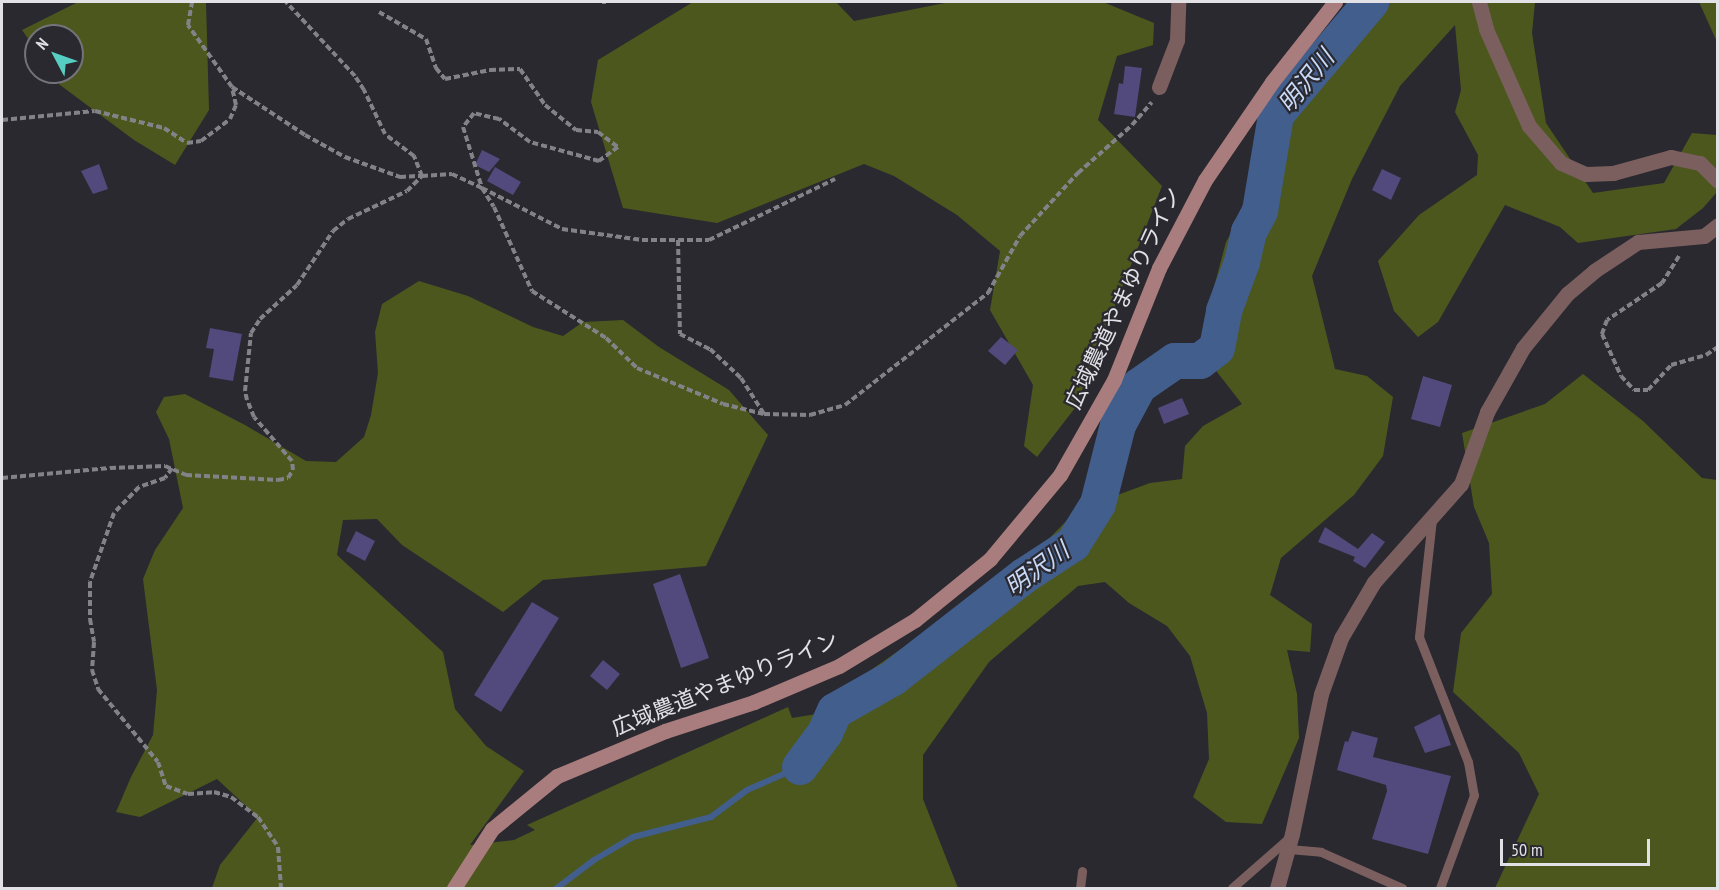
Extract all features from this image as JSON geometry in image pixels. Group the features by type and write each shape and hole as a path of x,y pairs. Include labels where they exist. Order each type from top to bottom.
{"street":[{"path":"1159,87 1177,40 1178,2"},
{"name":"広域農道やまゆりライン","path":"454,888 492,829 557,776 665,731 754,702 840,666 915,620 990,559 1060,475 1109,390 1160,268 1205,180 1272,82 1335,2"},
{"path":"1479,2 1486,29 1529,126 1561,163 1586,174 1613,173 1671,157 1700,163 1718,181"},
{"path":"1276,888 1291,841 1321,694 1341,638 1374,582 1461,484 1486,412 1523,348 1567,294 1594,271 1638,242 1688,240 1704,236 1718,225"}],"lane":[{"path":"1433,516 1419,637 1468,762 1474,795 1440,888"},
{"path":"1232,888 1291,841 1402,888"},
{"path":"1080,888 1082,871"}],"path":[{"path":"2,120 94,111 164,128 187,142 194,143 224,125 235,112 237,105 232,87 188,25 192,2"},
{"path":"286,2 355,76 385,134 414,156 422,176"},
{"path":"379,12 426,39 436,68 445,79 490,70 520,69 545,105 576,130 598,132 618,147 599,161 565,154 530,142 499,119 474,113 463,127 482,188 494,207 532,291 606,338 637,368 723,404 764,414 810,415 845,405 974,305 988,293 1020,236 1078,173 1146,111 1159,87"},
{"path":"232,87 304,135 345,157 399,177 452,174 562,229 642,240 710,240 835,179"},
{"path":"2,477 165,466 186,475 278,480 288,478 294,466 289,457 254,417 247,400 245,391 251,333 260,319 297,285 333,231 348,219 407,191 422,176"},
{"path":"678,240 680,334 710,349 741,378 764,414"},
{"path":"1688,240 1662,283 1607,320 1602,334 1621,376 1634,390 1648,390 1671,365 1707,356 1718,347"},
{"path":"172,468 165,478 139,487 114,513 90,582 90,619 94,642 92,670 98,689 158,762 166,786 188,794 214,792 231,797 258,817 278,847 281,888"}],"green space":[{"path":"78,2 206,2 209,110 175,165 134,140 59,84 84,84 84,24 34,24"},
{"path":"693,2 836,2 854,21 950,2 1103,2 1154,23 1153,45 1117,56 1098,120 1162,186 1075,408 1037,457 1024,446 1033,385 990,310 1000,251 957,215 894,176 864,164 717,223 623,208 591,102 598,60"},
{"path":"1353,2 1535,2 1532,33 1546,123 1593,193 1664,183 1692,133 1717,135 1717,192 1703,208 1676,229 1578,243 1560,227 1505,205 1438,322 1418,337 1394,311 1378,261 1419,215 1477,175 1478,155 1455,112 1461,90 1455,25 1400,86 1352,179 1312,276 1335,369 1367,376 1393,397 1383,456 1354,495 1281,558 1270,595 1312,624 1310,652 1287,650 1297,694 1299,738 1262,824 1226,822 1193,797 1209,759 1207,713 1190,656 1167,626 1129,603 1105,582 1078,586 989,662 923,755 923,799 958,888 212,888 220,865 258,817 217,779 140,817 116,812 153,735 157,690 143,579 155,550 183,508 169,439 156,412 164,397 185,394 245,425 306,461 336,462 364,437 371,415 378,373 375,332 382,304 419,281 468,296 533,327 563,336 583,322 623,320 659,347 729,390 768,435 706,566 543,580 503,612 402,545 377,519 343,520 337,555 443,652 455,709 486,746 524,771 470,845 514,840 535,830 527,825 788,707 792,718 835,711 871,670 1029,559 1077,510 1150,483 1182,479 1185,446 1203,426 1242,404 1217,372 1202,332 1226,242 1253,194 1269,109"},
{"path":"1699,2 1717,2 1717,42"},
{"path":"1583,374 1643,421 1702,478 1717,480 1717,888 1495,888 1539,794 1519,753 1453,692 1461,633 1492,594 1489,543 1474,507 1462,433 1545,404"}],"building":[{"path":"1125,66 1142,68 1135,117 1114,114 1119,83 1123,84"},
{"path":"482,150 500,159 489,172 475,165"},
{"path":"99,164 108,189 93,194 81,171"},
{"path":"495,167 521,182 513,195 487,181"},
{"path":"1382,169 1401,178 1391,200 1372,190"},
{"path":"210,328 242,334 233,381 209,377 214,349 206,348"},
{"path":"1001,337 1018,350 1005,365 988,351"},
{"path":"1423,376 1452,385 1440,427 1411,419"},
{"path":"1182,398 1189,414 1164,424 1158,408"},
{"path":"1325,527 1358,549 1372,533 1385,542 1365,568 1353,561 1355,557 1318,542"},
{"path":"356,531 375,541 365,561 346,551"},
{"path":"680,574 709,658 681,668 653,584"},
{"path":"532,602 559,618 501,712 474,695"},
{"path":"603,660 620,674 607,690 590,676"},
{"path":"1440,714 1451,745 1425,753 1414,727"},
{"path":"1352,731 1378,738 1373,757 1451,776 1428,854 1372,839 1387,791 1386,785 1337,770 1345,741 1348,742"}],"waterway":[{"name":"明沢川","path":"800,767 825,733 835,711 893,678 1024,576 1073,544 1098,504 1118,425 1139,386 1175,361 1200,361 1217,348 1224,311 1242,262 1249,232 1260,211 1276,115 1371,2"},
{"name":"明沢川","path":"557,888 594,860 633,837 711,817 747,790 800,767"}]}
